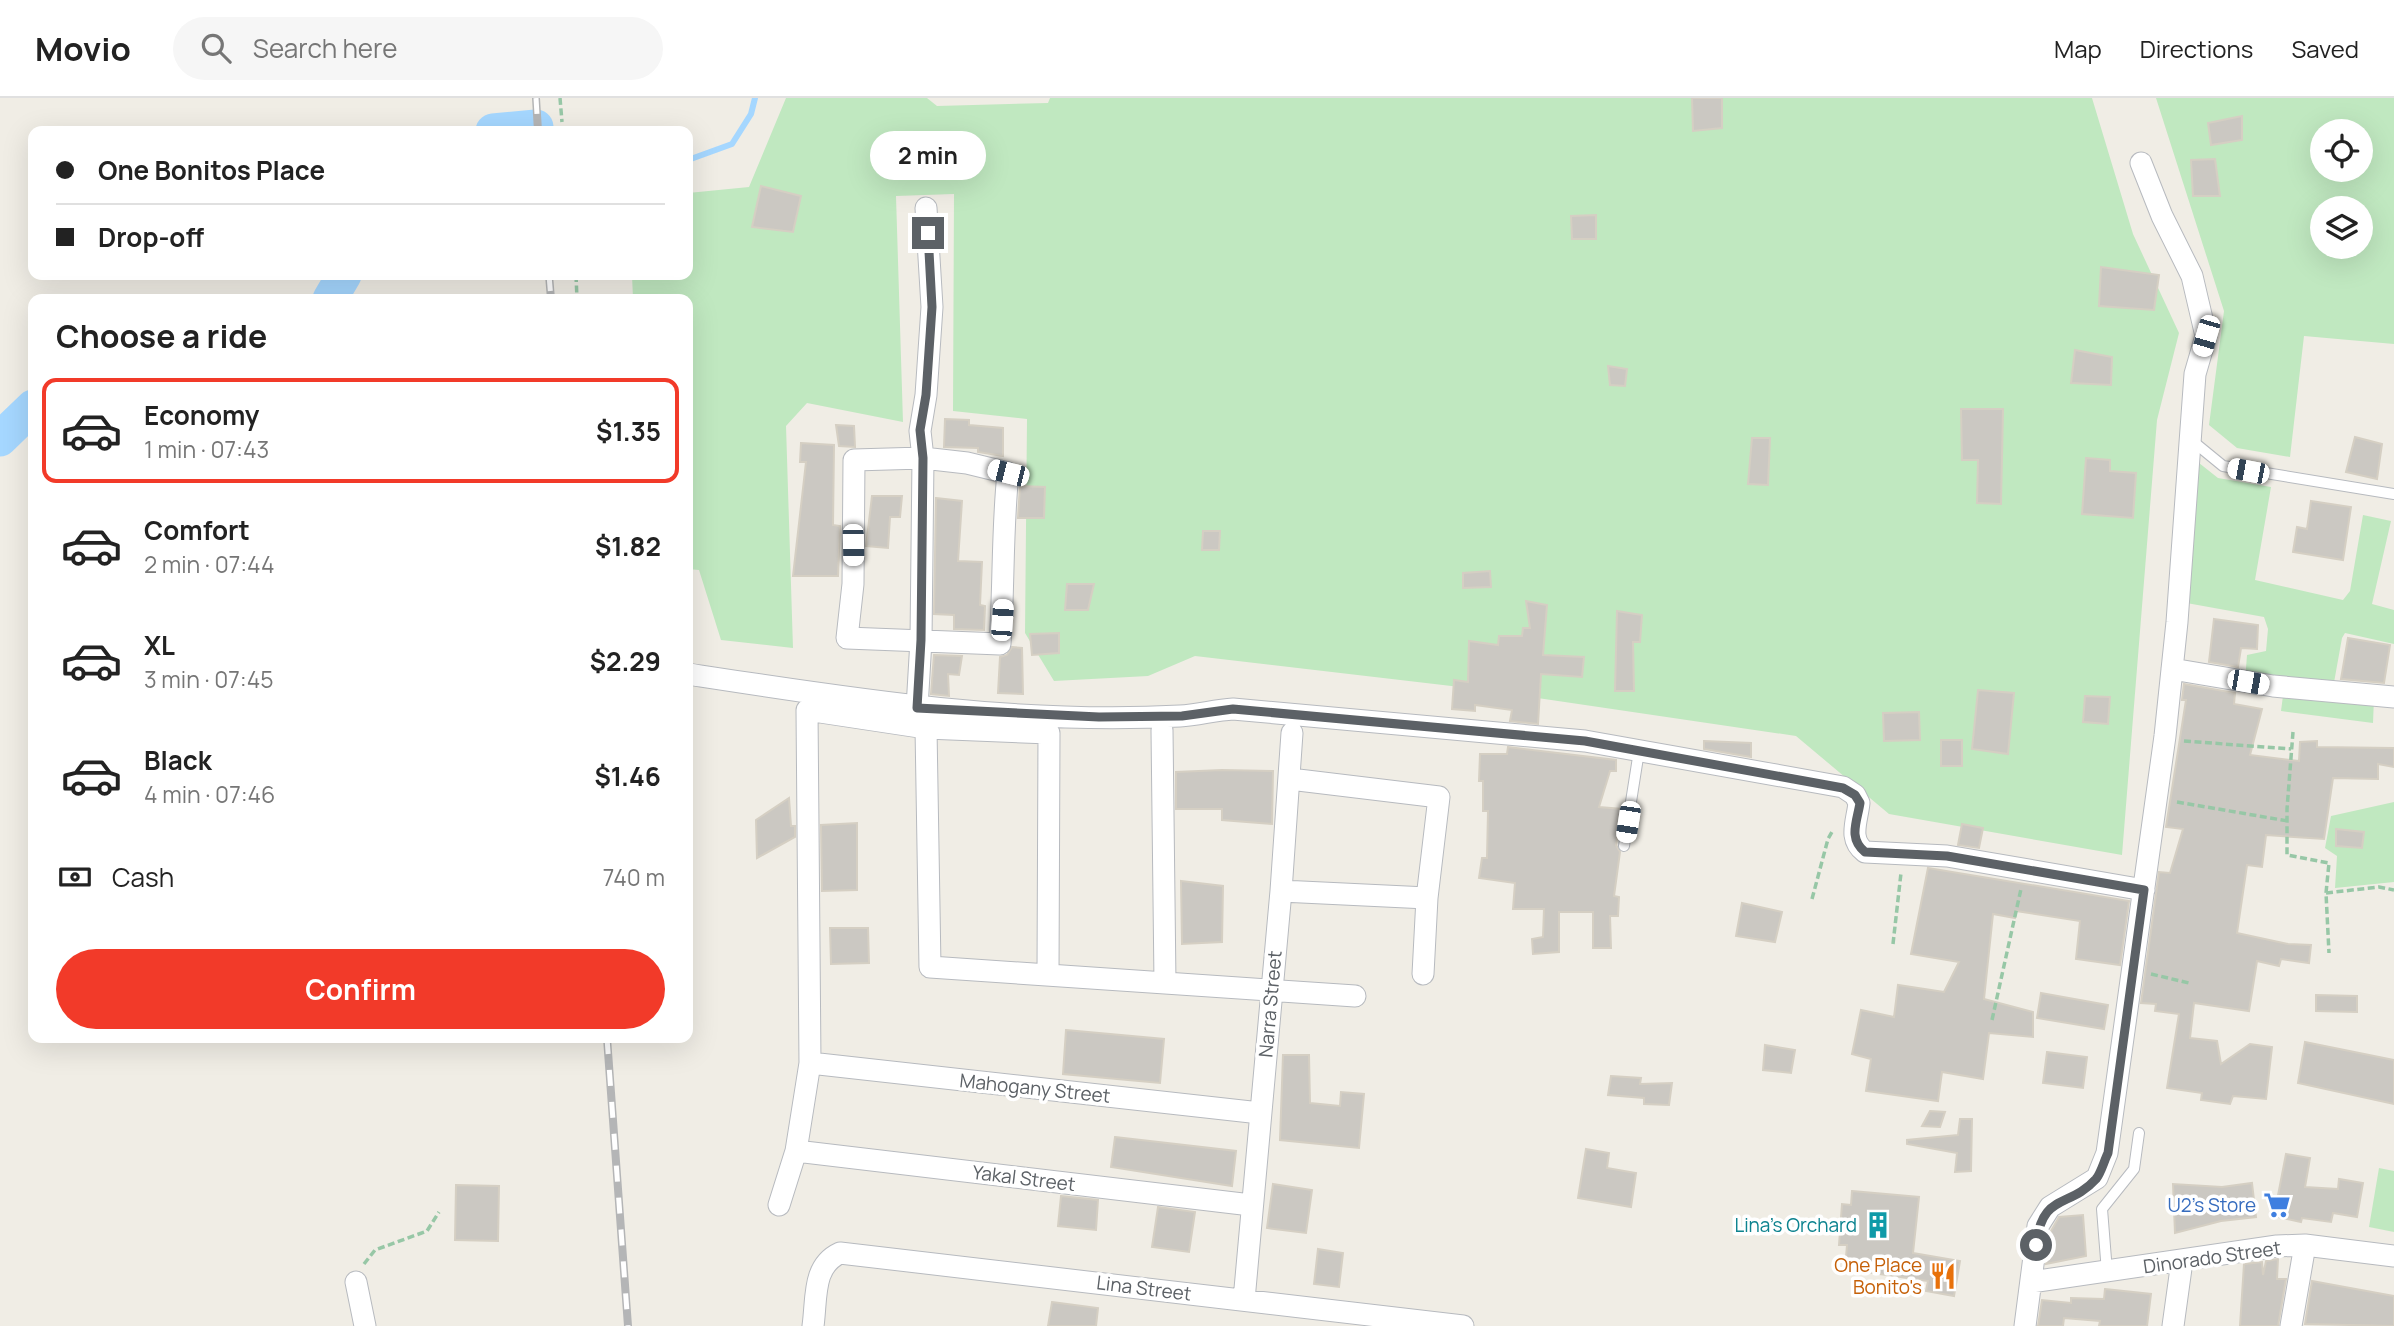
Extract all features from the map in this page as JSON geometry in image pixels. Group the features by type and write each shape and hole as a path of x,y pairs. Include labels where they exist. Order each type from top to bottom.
{"street":[{"path":"2025,1326 2038,1226 2050,1207 2096,1178 2108,1153 2165,736 2195,373 2206,336 2192,276 2162,216 2141,163"},
{"path":"917,708 921,640 923,458 920,430 926,395 932,307 926,208"},
{"path":"923,458 967,463 1008,473 1003,520 1005,571 1000,644 921,640 848,638 853,584 854,460 923,458"},
{"path":"2172,669 2273,686 2394,697"},
{"path":"693,675 917,708 1099,717 1182,716 1233,709 1381,724 1504,732 1639,751 1843,788 1855,795 1860,803 1854,836 1858,846 1865,852 1935,855 2144,890"},
{"path":"779,1205 796,1151 810,1063 807,710 926,728 1048,733 1048,975"},
{"path":"926,728 930,967 1355,996"},
{"path":"1162,730 1165,983"},
{"name":"Narra Street","path":"1244,1300 1281,891 1292,733"},
{"path":"1290,779 1439,797 1427,898 1423,975"},
{"path":"1281,891 1427,898"},
{"name":"Mahogany Street","path":"810,1063 1260,1113"},
{"name":"Yakal Street","path":"796,1151 1251,1205"},
{"path":"2291,1326 2305,1245"},
{"name":"Dinorado Street","path":"2031,1282 2243,1250 2305,1245 2394,1256"},
{"name":"Lina Street","path":"813,1326 820,1270 826,1260 840,1253 1463,1326"},
{"path":"2173,1326 2182,1261"},
{"path":"356,1282 365,1326"}],"lane":[{"path":"2190,439 2223,466 2394,494"},
{"path":"1624,846 1639,751"},
{"path":"2107,1272 2102,1209 2134,1169 2139,1133"}],"path":[{"path":"560,98 562,122"},
{"path":"2292,732 2287,855 2329,863 2326,893 2329,953"},
{"path":"2165,736 2195,742 2291,749"},
{"path":"2157,799 2288,821"},
{"path":"1812,900 1828,839 1834,828"},
{"path":"1894,944 1904,853"},
{"path":"1992,1020 2025,870"},
{"path":"2326,893 2379,887 2394,890"},
{"path":"2131,972 2189,983"},
{"path":"356,1282 366,1261 375,1250 427,1231 439,1212"}],"green space":[{"path":"786,98 927,98 937,106 1048,103 1050,98 2092,98 2133,234 2179,333 2157,420 2122,855 1889,814 1796,736 1477,689 1195,656 1148,676 1054,681 1025,633 1027,419 953,411 954,194 896,196 903,422 807,403 786,426 793,648 721,640 699,570 693,569 693,294 633,294 632,280 693,280 693,193 749,187"},
{"path":"2156,98 2394,98 2394,344 2304,336 2290,457 2237,448 2209,425 2224,311"},
{"path":"2194,459 2218,478 2271,487 2255,580 2343,600 2350,591 2363,515 2391,521 2372,604 2394,610 2394,644 2345,633 2333,688 2374,698 2373,723 2281,711 2284,688 2245,681 2247,655 2266,651 2268,629 2264,617 2181,602"},
{"path":"2394,802 2394,882 2335,888 2337,856 2325,848 2331,816"},
{"path":"2379,1168 2394,1171 2394,1232 2369,1227"}],"building":[{"path":"1692,98 1722,98 1722,128 1693,131"},
{"path":"2242,116 2242,140 2211,145 2208,123"},
{"path":"921,132 953,136 949,175 918,173"},
{"path":"2215,159 2220,196 2193,196 2191,160"},
{"path":"761,186 801,196 793,232 752,227"},
{"path":"1596,215 1596,239 1572,239 1571,216"},
{"path":"2101,267 2159,275 2154,310 2099,306"},
{"path":"2075,350 2112,357 2111,385 2071,383"},
{"path":"1608,366 1627,369 1625,386 1610,385"},
{"path":"1961,409 2003,409 2001,504 1977,503 1978,460 1962,460"},
{"path":"945,419 969,420 969,425 1003,428 1003,456 978,452 978,448 944,447"},
{"path":"836,425 854,426 855,447 839,446"},
{"path":"2355,437 2382,444 2377,479 2346,472"},
{"path":"1752,438 1770,438 1768,485 1748,484"},
{"path":"801,443 834,445 833,525 840,526 838,576 793,576 806,462 800,462"},
{"path":"2086,458 2110,460 2110,471 2136,473 2133,518 2082,514"},
{"path":"1020,486 1045,487 1044,518 1018,518"},
{"path":"872,496 902,496 900,517 890,517 888,548 866,546"},
{"path":"936,498 962,501 958,561 982,562 980,605 985,606 984,630 954,629 954,615 934,614"},
{"path":"2311,501 2351,507 2343,560 2293,552 2297,527 2307,529"},
{"path":"1203,531 1220,531 1219,550 1202,550"},
{"path":"1490,571 1491,587 1463,588 1463,573"},
{"path":"1067,584 1094,584 1088,610 1065,610"},
{"path":"1526,601 1547,605 1543,655 1584,657 1582,677 1541,674 1538,724 1510,721 1512,710 1475,705 1475,711 1452,709 1454,680 1468,682 1469,641 1498,645 1499,636 1522,636 1523,628 1530,628"},
{"path":"1617,611 1642,615 1640,642 1633,642 1634,691 1615,691"},
{"path":"2214,619 2258,625 2257,649 2241,648 2238,667 2209,662"},
{"path":"1059,633 1059,653 1032,655 1030,634"},
{"path":"2348,638 2390,645 2384,683 2341,679"},
{"path":"1012,647 1022,648 1023,694 998,693 1000,657 1007,655"},
{"path":"934,655 962,656 959,675 948,674 949,696 931,694"},
{"path":"2184,684 2235,693 2234,704 2262,709 2250,755 2299,761 2300,742 2317,741 2317,747 2394,748 2394,767 2378,764 2378,779 2333,778 2324,839 2266,835 2262,867 2247,865 2237,933 2288,944 2311,945 2309,963 2281,959 2279,966 2257,961 2249,1011 2194,1003 2190,1038 2217,1041 2221,1064 2250,1044 2272,1047 2266,1099 2233,1096 2230,1104 2201,1100 2202,1093 2167,1088 2179,1014 2155,1011 2156,1004 2141,1003 2159,872 2170,873 2183,829 2166,827 2186,700 2182,700"},
{"path":"1978,690 2014,693 2008,754 1972,749"},
{"path":"2085,696 2110,697 2108,724 2083,722"},
{"path":"1919,712 1920,740 1884,741 1883,713"},
{"path":"1941,740 1962,740 1962,766 1941,766"},
{"path":"1704,741 1751,743 1751,757 1704,749"},
{"path":"1508,747 1616,760 1616,771 1610,771 1599,807 1622,809 1616,845 1620,852 1614,896 1619,897 1618,916 1610,916 1611,948 1593,948 1593,912 1559,912 1559,952 1533,954 1532,939 1543,937 1544,909 1513,909 1515,883 1479,878 1482,858 1487,858 1488,811 1483,811 1483,781 1479,781 1480,754 1507,754"},
{"path":"1273,771 1272,824 1222,820 1222,809 1176,809 1176,772"},
{"path":"789,798 791,826 795,826 795,837 757,858 756,820"},
{"path":"857,823 857,890 822,891 821,825"},
{"path":"1962,824 1983,828 1979,848 1958,845"},
{"path":"2336,829 2364,832 2362,848 2336,846"},
{"path":"1928,868 2129,901 2120,965 2076,959 2080,921 2016,911 2015,918 1993,914 1984,999 2033,1012 2033,1037 1989,1033 1983,1079 1942,1072 1938,1101 1866,1091 1871,1059 1852,1054 1861,1010 1894,1017 1898,985 1944,992 1959,962 1911,954"},
{"path":"1181,881 1223,886 1222,942 1182,944"},
{"path":"1742,903 1782,912 1775,942 1736,936"},
{"path":"830,928 868,928 869,963 831,964"},
{"path":"2041,993 2108,1005 2104,1029 2037,1018"},
{"path":"2316,995 2357,996 2357,1012 2316,1011"},
{"path":"1066,1030 1164,1039 1160,1083 1063,1074"},
{"path":"2305,1042 2394,1060 2394,1104 2298,1083"},
{"path":"1765,1045 1795,1050 1791,1073 1763,1070"},
{"path":"2047,1052 2087,1057 2083,1088 2043,1083"},
{"path":"1283,1055 1309,1055 1310,1103 1340,1106 1341,1092 1364,1094 1359,1148 1280,1140"},
{"path":"1611,1076 1641,1078 1640,1084 1672,1083 1669,1105 1644,1104 1644,1098 1608,1095"},
{"path":"1930,1111 1945,1112 1940,1127 1922,1126"},
{"path":"1960,1119 1972,1119 1971,1171 1955,1172 1957,1153 1907,1144 1907,1140 1958,1135"},
{"path":"1115,1137 1236,1151 1232,1186 1111,1167"},
{"path":"1586,1149 1609,1153 1607,1168 1636,1173 1631,1207 1578,1198"},
{"path":"2286,1154 2310,1158 2305,1187 2338,1189 2339,1179 2363,1183 2357,1217 2333,1213 2331,1222 2302,1218 2301,1222 2274,1216"},
{"path":"2252,1183 2256,1217 2221,1221 2175,1233 2173,1184 2222,1187"},
{"path":"1273,1184 1312,1190 1306,1233 1267,1228"},
{"path":"456,1185 499,1186 498,1241 455,1240"},
{"name":"Lina's Orchard","path":"1852,1191 1919,1197 1913,1253 1960,1261 1954,1296 1926,1291 1928,1281 1845,1269 1847,1245 1839,1245 1842,1204 1851,1205"},
{"path":"1061,1196 1098,1200 1096,1230 1058,1226"},
{"path":"1158,1207 1195,1212 1189,1252 1152,1247"},
{"path":"2083,1215 2086,1256 2046,1264 2051,1231 2059,1217"},
{"path":"1318,1249 1343,1253 1339,1287 1314,1284"},
{"path":"2278,1259 2277,1279 2286,1279 2278,1326 2240,1326 2244,1264 2262,1262 2263,1275 2266,1261"},
{"path":"2312,1281 2394,1296 2394,1326 2305,1324"},
{"path":"2105,1289 2151,1294 2147,1326 2099,1326 2100,1321 2064,1318 2063,1326 2038,1326 2042,1300 2071,1303 2071,1298 2104,1299"},
{"path":"1052,1302 1098,1308 1096,1326 1048,1326"}],"waterway":[{"path":"693,158 732,144 751,114 755,98"},
{"path":"333,294 341,280"},
{"path":"0,439 28,412"}],"railway":[{"path":"536,98 538,126"},
{"path":"549,280 551,294"},
{"path":"607,1043 628,1326"}],"place":[{"name":"U2's Store","path":"2277,1205"},
{"name":"Lina's Orchard","path":"1878,1225"},
{"name":"One Place Bonito's","path":"1943,1276"}],"route":[{"path":"928,233 932,307 926,395 920,430 923,458 921,640 917,708 1099,717 1182,716 1233,709 1585,741 1765,774 1825,782 1843,788 1855,795 1860,803 1854,836 1858,846 1865,852 1947,856 2144,890 2108,1153 2096,1178 2050,1207 2038,1226 2036,1245"}]}
